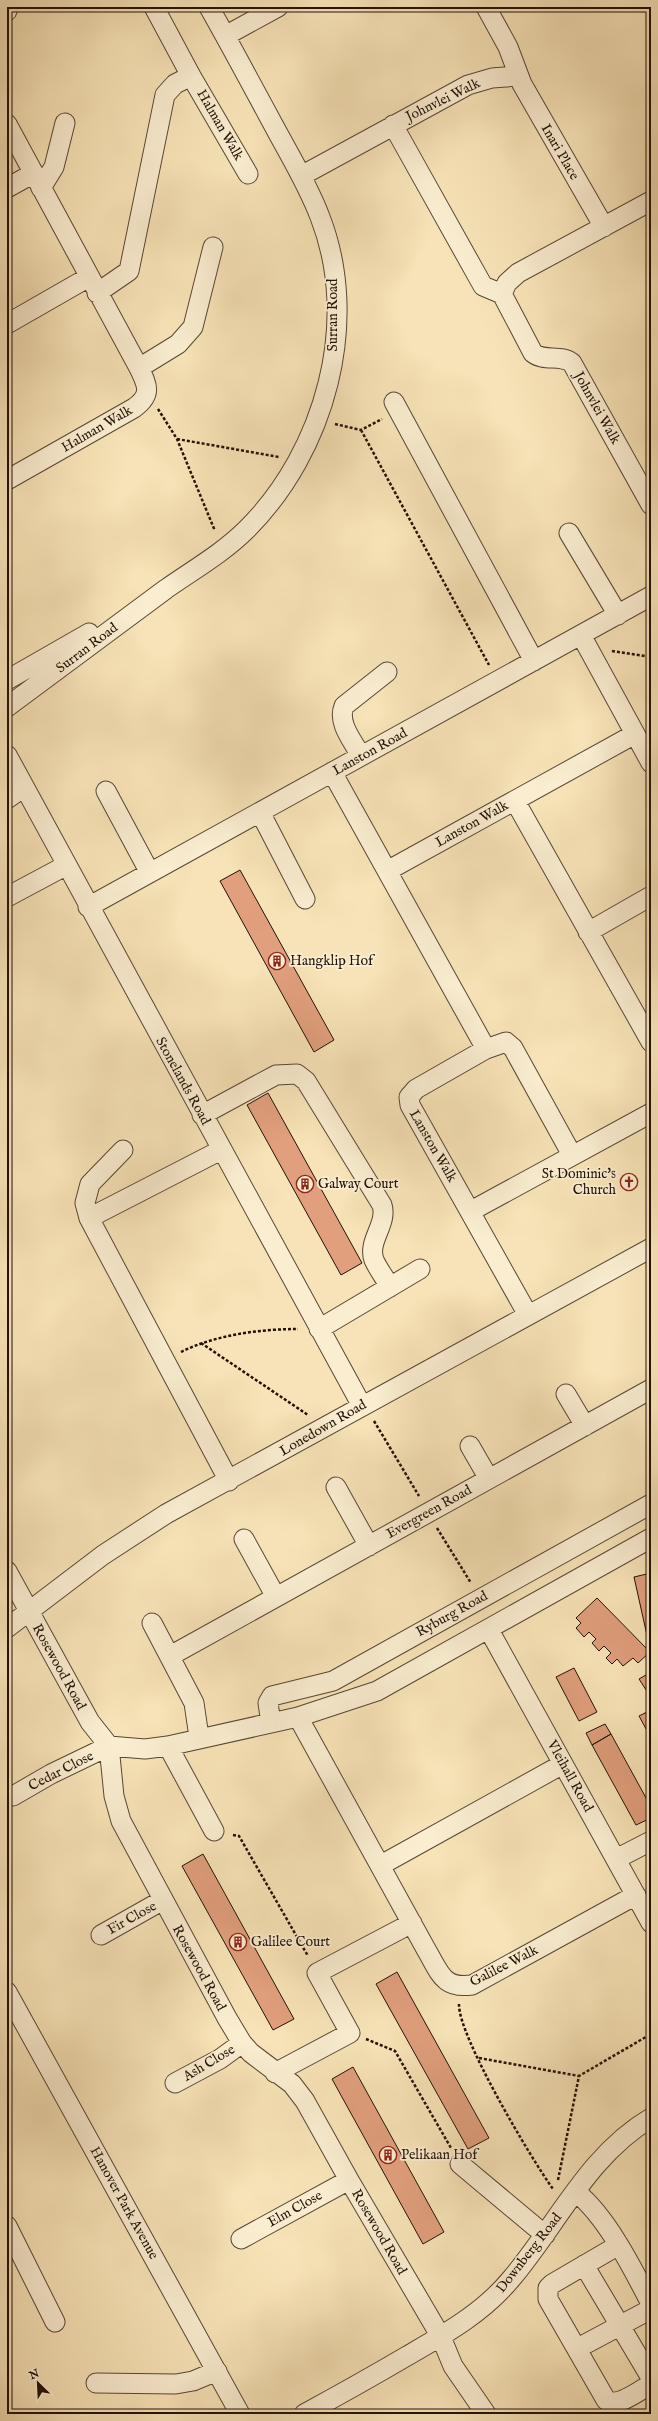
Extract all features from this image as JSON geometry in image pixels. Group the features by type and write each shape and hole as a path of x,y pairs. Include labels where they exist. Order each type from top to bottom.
{"street":[{"path":"7,11 8,7"},
{"name":"Halman Walk","path":"154,7 191,76 248,174"},
{"name":"Surran Road","path":"7,707 166,589 224,550 248,528 269,504 288,478 304,449 317,419 326,390 336,337 334,277 320,218 301,176 209,7"},
{"path":"225,36 278,7"},
{"name":"Inari Place","path":"486,7 508,47 518,76 604,227"},
{"name":"Halman Walk","path":"7,324 93,285 129,271 165,95 175,84 191,76"},
{"name":"Johnvlei Walk","path":"301,176 468,85 492,78 518,76"},
{"path":"7,188 37,181 54,167 65,123"},
{"name":"Halman Walk","path":"7,124 146,382 146,396 144,401 7,480"},
{"name":"Johnvlei Walk","path":"393,125 483,286 502,294 534,352 540,357 571,362 646,481 651,505"},
{"path":"502,294 507,283 518,273 651,201"},
{"path":"139,368 178,344 193,327 213,247"},
{"path":"396,406 534,661"},
{"path":"569,533 618,615"},
{"name":"Surran Road","path":"7,680 166,589"},
{"name":"Lanston Road","path":"88,907 651,596"},
{"path":"581,635 651,763"},
{"path":"361,756 342,721 342,711 344,706 387,672"},
{"name":"Lanston Walk","path":"387,871 635,734"},
{"name":"Stonelands Road","path":"7,755 65,866 362,1406"},
{"path":"332,772 486,1049"},
{"path":"7,799 24,787"},
{"path":"106,791 150,872"},
{"name":"Lanston Walk","path":"516,801 588,932 651,1042"},
{"path":"260,812 305,899"},
{"path":"7,897 65,866"},
{"path":"588,932 651,896"},
{"name":"Lanston Walk","path":"528,1315 408,1101 416,1089 486,1049 503,1042 511,1046 572,1156"},
{"path":"202,1115 276,1075 298,1074 306,1081 382,1205 384,1215 373,1253 374,1260 390,1287"},
{"path":"471,1211 651,1113"},
{"path":"123,1150 90,1184 85,1203 90,1218 229,1481"},
{"path":"90,1218 221,1150"},
{"name":"Lonedown Road","path":"7,1628 103,1555 166,1514 229,1481 362,1406 651,1248"},
{"path":"319,1329 420,1269"},
{"name":"Evergreen Road","path":"170,1656 651,1389"},
{"path":"566,1394 585,1426"},
{"path":"470,1446 489,1479"},
{"path":"336,1487 369,1546"},
{"name":"Ryburg Road","path":"271,1723 268,1700 272,1696 333,1681 651,1504"},
{"path":"109,1746 145,1749 168,1746 298,1717 377,1691 489,1630 651,1538"},
{"path":"244,1539 276,1597"},
{"name":"Rosewood Road","path":"7,1571 90,1722 109,1746 113,1789 121,1821 242,2043 275,2073 299,2092 440,2337 453,2366 486,2414"},
{"path":"152,1624 194,1703 199,1738"},
{"name":"Vleihall Road","path":"489,1630 651,1923"},
{"name":"Galilee Walk","path":"298,1717 442,1977 449,1984 460,1987 472,1985 636,1895"},
{"name":"Cedar Close","path":"13,1789 52,1774 109,1746"},
{"path":"168,1746 214,1831"},
{"path":"381,1865 563,1764"},
{"path":"616,1859 651,1841"},
{"name":"Fir Close","path":"101,1935 163,1900"},
{"path":"275,2073 350,2033 317,1972 412,1923"},
{"name":"Hanover Park Avenue","path":"7,1992 240,2414"},
{"name":"Ash Close","path":"175,2083 220,2059 242,2043"},
{"name":"Downberg Road","path":"304,2414 440,2337 480,2312 511,2280 576,2192 613,2147 651,2118"},
{"path":"460,2164 544,2236"},
{"name":"Elm Close","path":"241,2239 349,2180"},
{"path":"576,2192 590,2203 598,2214 617,2246 648,2292"},
{"path":"7,2226 55,2322"},
{"path":"617,2246 548,2288 548,2299 578,2348 606,2400 610,2402 618,2402 651,2384"},
{"path":"584,2265 651,2378"},
{"path":"578,2348 651,2309"},
{"path":"96,2383 184,2383 217,2371"}],"path":[{"path":"146,396 157,407 177,439 198,487 210,522 224,550"},
{"path":"361,430 396,406"},
{"path":"317,419 361,430 498,681"},
{"path":"177,439 280,457 304,449"},
{"path":"607,649 614,652 651,657"},
{"path":"164,1360 200,1342 276,1329 319,1329"},
{"path":"200,1342 326,1426"},
{"path":"214,1831 239,1836 317,1972"},
{"path":"460,1987 459,2014 478,2058 535,2164 556,2193 579,2076"},
{"path":"350,2033 395,2051 460,2164"},
{"path":"478,2058 579,2076 651,2034"}],"building":[{"name":"Hangklip Hof","path":"240,870 334,1040 314,1052 220,881"},
{"name":"Galway Court","path":"268,1093 362,1263 341,1275 247,1105"},
{"path":"651,1573 651,1649 650,1649 634,1577"},
{"path":"597,1598 650,1652 638,1663 633,1658 623,1666 617,1659 612,1664 606,1658 611,1653 604,1646 599,1651 592,1643 596,1639 589,1632 584,1637 576,1628 581,1623 576,1618"},
{"path":"574,1668 597,1712 579,1721 556,1677"},
{"path":"651,1672 651,1696 650,1696 639,1679"},
{"path":"651,1710 651,1738 639,1716"},
{"path":"605,1724 611,1734 592,1745 586,1733"},
{"path":"611,1734 651,1807 651,1818 636,1825 592,1745"},
{"name":"Galilee Court","path":"203,1854 294,2019 273,2030 182,1866"},
{"path":"397,1972 489,2138 468,2149 376,1984"},
{"name":"Pelikaan Hof","path":"353,2067 444,2232 423,2244 332,2079"}],"place":[{"name":"Hangklip Hof","path":"277,961"},
{"name":"St Dominic's Church","path":"629,1182"},
{"name":"Galway Court","path":"305,1184"},
{"name":"Galilee Court","path":"238,1942"},
{"name":"Pelikaan Hof","path":"388,2155"}]}
